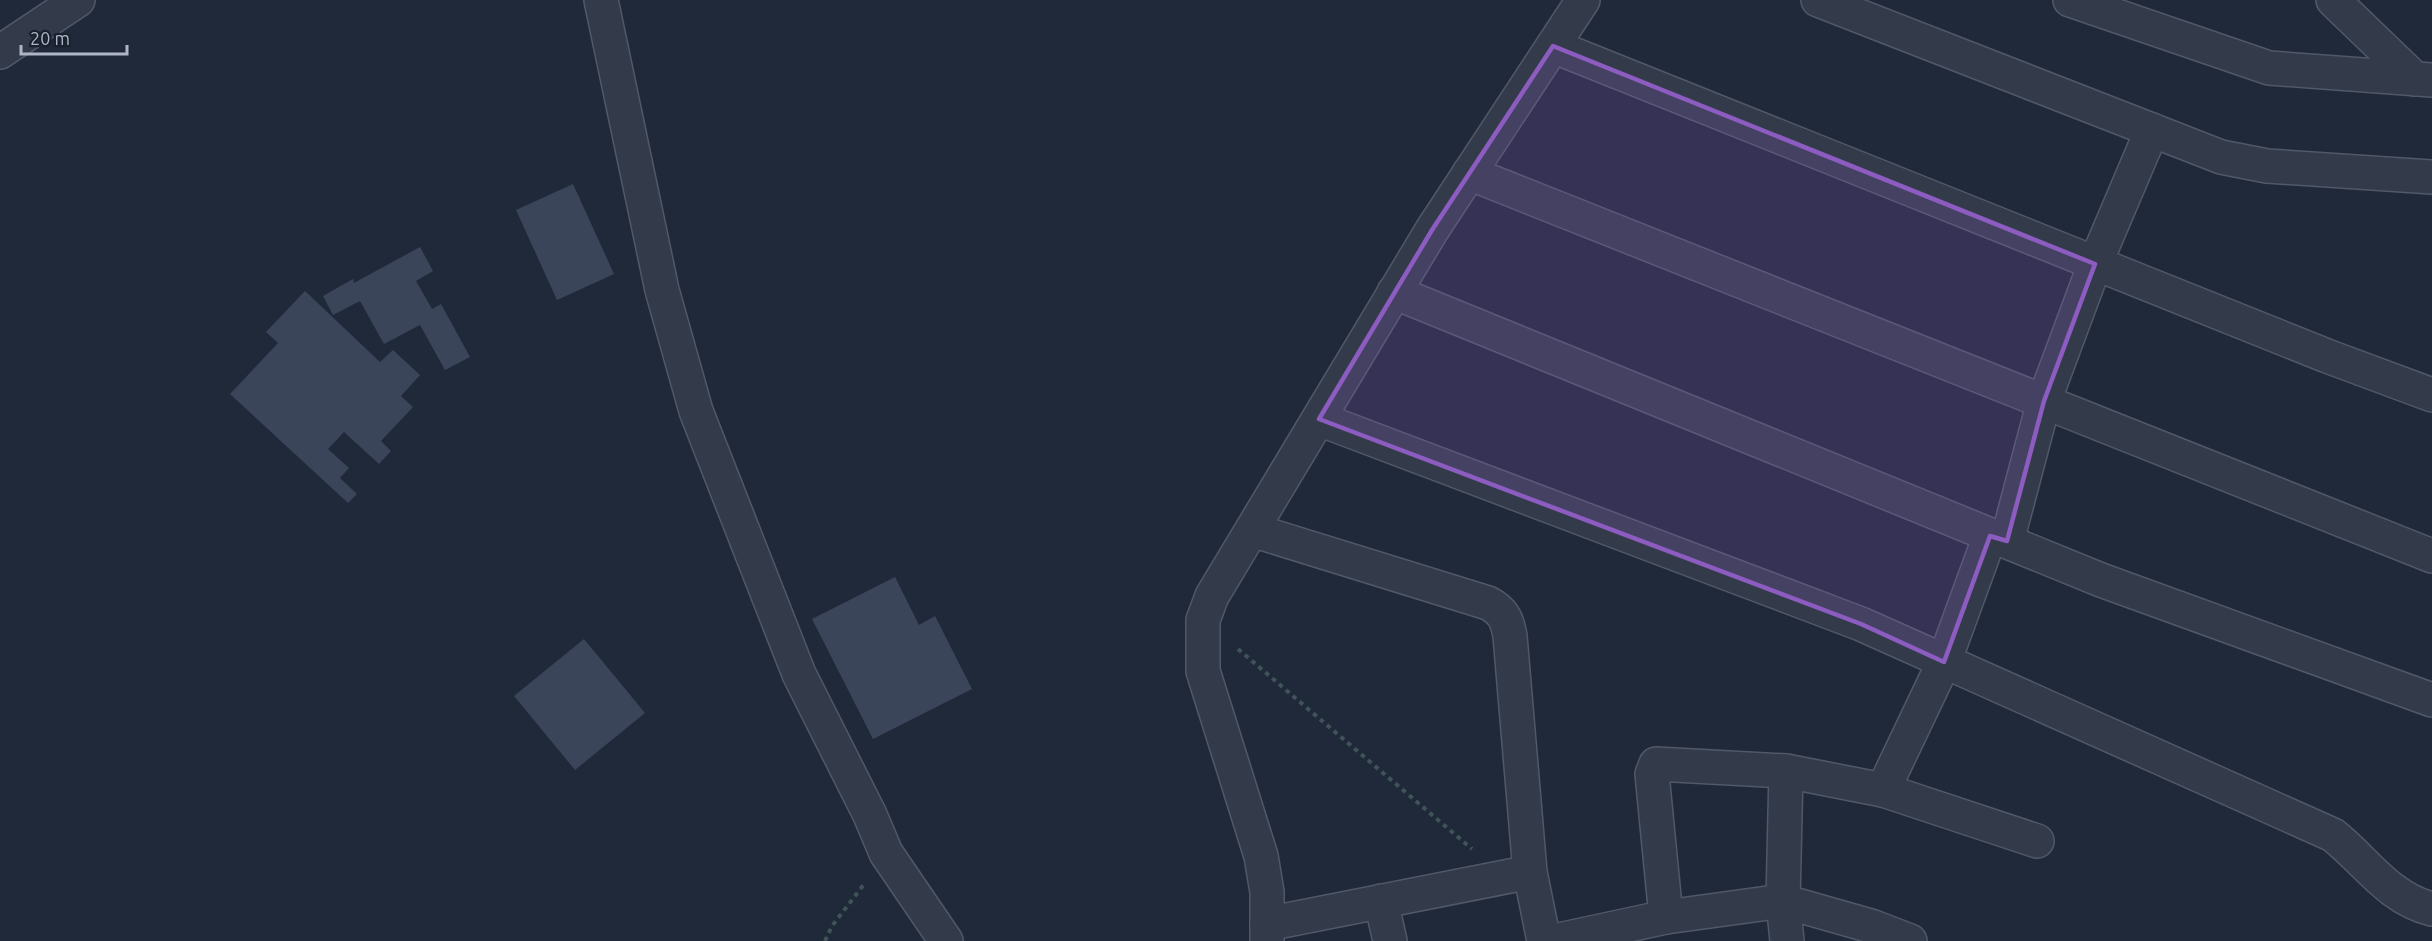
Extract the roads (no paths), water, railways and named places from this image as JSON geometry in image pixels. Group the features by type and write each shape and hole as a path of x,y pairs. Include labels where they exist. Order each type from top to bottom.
{"street":[{"path":"0,52 78,0"},
{"path":"601,0 662,290 696,411 799,674 870,815 886,854 946,941"},
{"path":"1517,874 1381,901 1267,932 1267,892 1261,856 1203,670 1203,620 1212,596 1394,292 1583,0"},
{"path":"1818,0 2221,157 2267,166 2432,177"},
{"path":"2070,0 2269,68 2423,79"},
{"path":"2333,0 2423,79"},
{"path":"1553,46 2095,264 2432,395"},
{"path":"1883,790 1944,662 1998,539 2044,401 2095,264 2152,130"},
{"path":"1469,173 2432,556"},
{"path":"1394,292 2101,580 2432,700"},
{"path":"1319,419 1861,624 2333,835 2355,852 2371,873 2396,894 2419,906 2432,909"},
{"path":"1252,530 1488,603 1499,609 1506,619 1510,636 1517,874 1544,941"},
{"path":"1666,917 1653,767 1663,763 1786,771 1883,790 2037,842"},
{"path":"1786,771 1783,901 1787,941"},
{"path":"1381,901 1390,941"},
{"path":"1554,941 1666,917 1783,901 1871,926 1910,941"}]}
